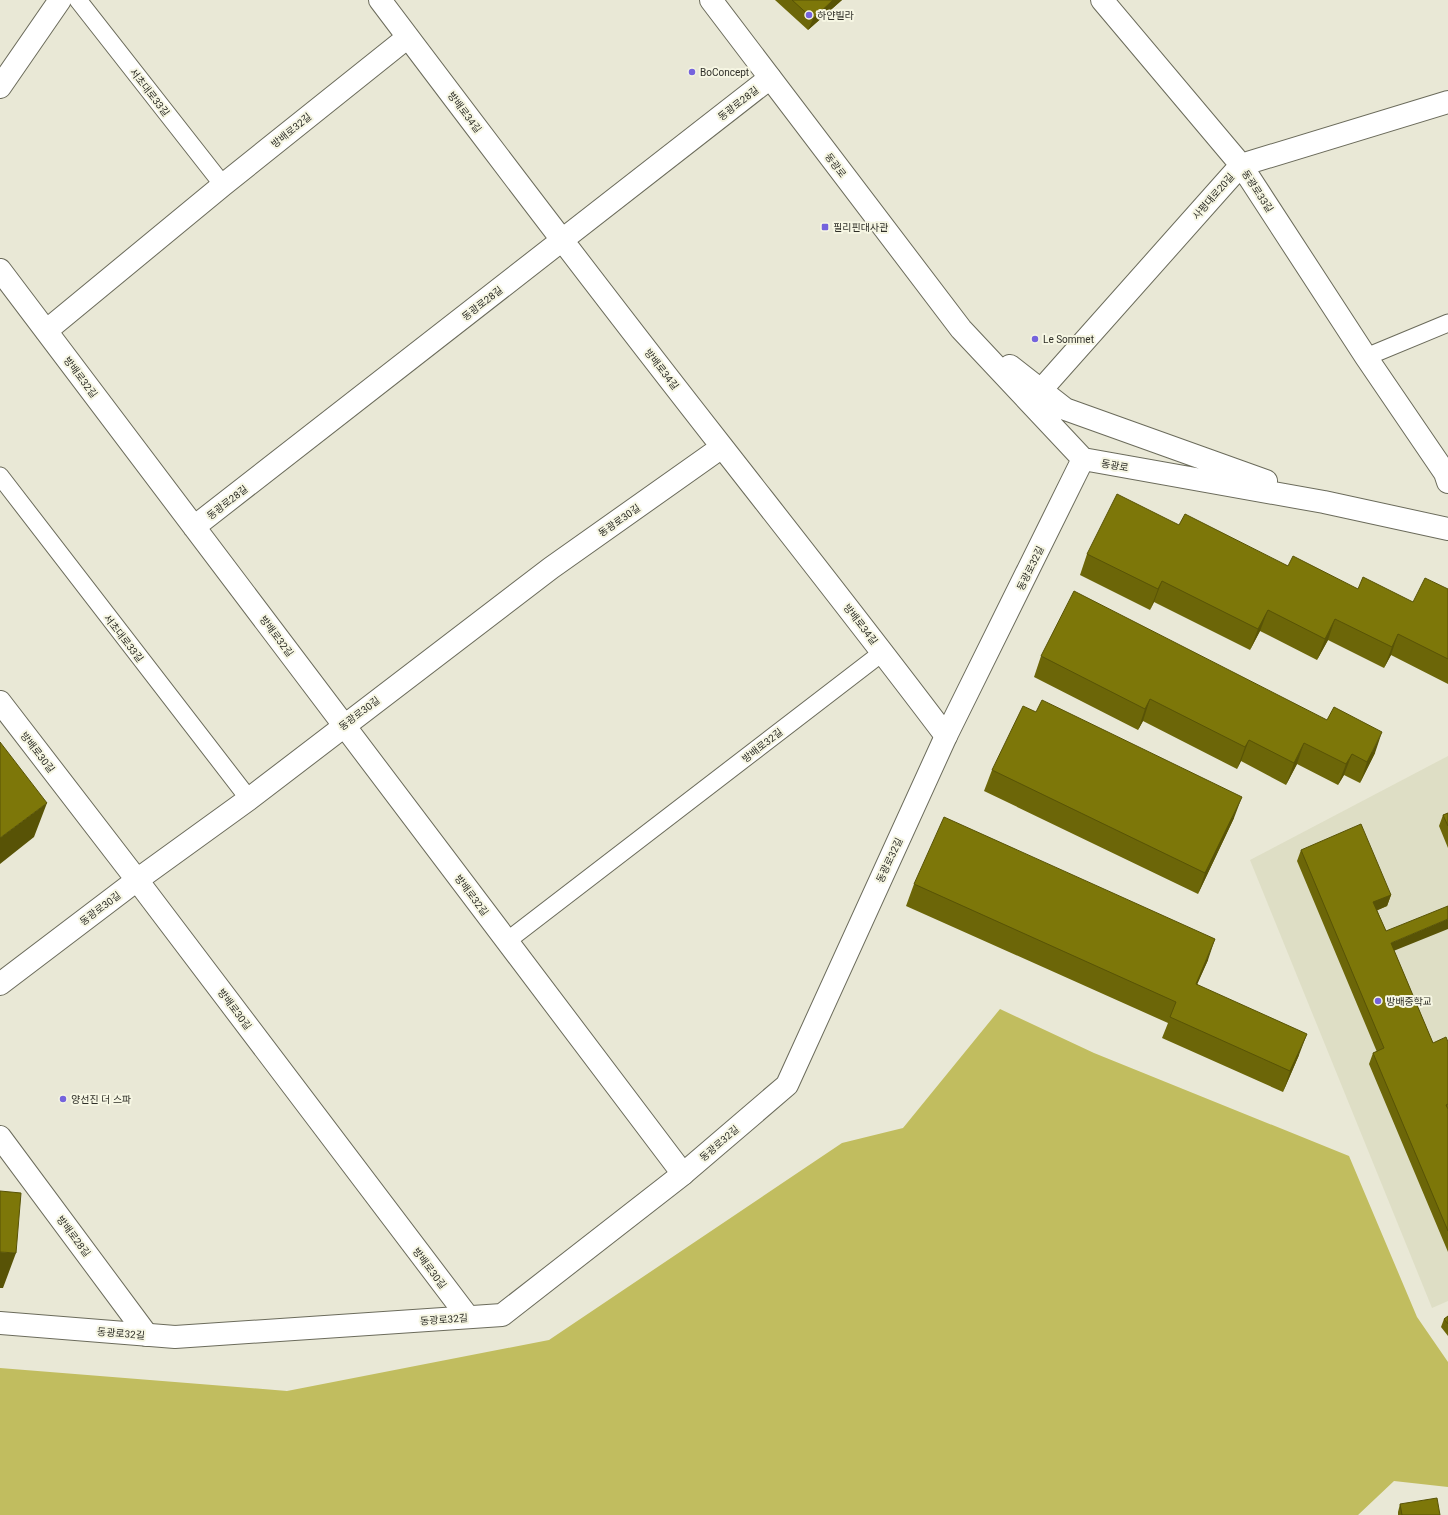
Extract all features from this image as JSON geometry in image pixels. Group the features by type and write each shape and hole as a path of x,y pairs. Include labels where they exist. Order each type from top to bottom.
{"street":[{"path":"0,87 60,0"},
{"name":"방배로34길","path":"380,0 562,240 722,448 883,652 946,736"},
{"name":"동광로","path":"711,0 960,329 1083,459 1324,502 1448,529"},
{"name":"동광로33길","path":"1102,0 1241,164 1366,357 1445,473 1448,482"},
{"name":"방배로32길","path":"46,331 223,185 408,37"},
{"name":"동광로28길","path":"194,527 770,78"},
{"name":"사평대로20길","path":"1042,390 1241,164 1448,102"},
{"name":"방배로32길","path":"0,270 683,1174"},
{"name":"동광로","path":"960,329 1065,409 1324,502"},
{"name":"동광로30길","path":"0,984 137,880 249,799 344,724 551,568 722,448"},
{"name":"동광로32길","path":"0,1323 175,1337 502,1315 683,1174 787,1084 946,736 1083,459"},
{"name":"방배로30길","path":"0,702 137,880 468,1318"},
{"name":"방배로28길","path":"0,1137 148,1335"}],"lane":[{"name":"서초대로33길","path":"78,0 223,185"},
{"path":"1366,357 1448,323"},
{"name":"서초대로33길","path":"0,476 249,799"},
{"name":"방배로32길","path":"507,942 883,652"}],"shaded area":[{"name":"방배중학교","path":"1448,756 1448,1301 1432,1308 1250,860"},
{"path":"1000,1009 1094,1053 1349,1156 1417,1317 1448,1362 1448,1487 1394,1481 1358,1515 0,1515 0,1368 287,1391 549,1340 842,1143 903,1128"}],"building":[{"path":"792,0 833,0 813,19"},
{"path":"1117,494 1179,525 1185,514 1288,566 1293,556 1358,589 1363,577 1413,602 1425,578 1448,589 1448,659 1398,634 1392,647 1335,619 1325,639 1268,610 1258,629 1162,581 1158,589 1087,554"},
{"path":"1074,591 1327,720 1334,707 1382,732 1367,762 1352,754 1346,764 1304,743 1294,763 1249,740 1245,747 1150,699 1145,709 1041,656"},
{"path":"1042,700 1242,797 1205,873 992,770 1023,706 1036,712"},
{"path":"0,742 47,803 0,838"},
{"path":"1448,813 1448,826 1443,815"},
{"path":"944,817 1215,939 1196,984 1307,1034 1290,1071 1170,1017 1176,1002 914,884"},
{"path":"1361,824 1391,895 1373,902 1386,931 1448,906 1448,919 1391,943 1433,1043 1446,1037 1448,1042 1448,1104 1446,1105 1448,1109 1448,1231 1373,1053 1384,1048 1301,850"},
{"path":"0,1191 21,1193 16,1253 0,1252"},
{"path":"1448,1316 1448,1324 1444,1319"},
{"path":"1437,1498 1440,1515 1402,1515 1400,1504"}],"place":[{"name":"하얀빌라","path":"809,15"},
{"name":"BoConcept","path":"692,72"},
{"name":"필리핀대사관","path":"825,227"},
{"name":"Le Sommet","path":"1035,339"},
{"name":"방배중학교","path":"1378,1001"},
{"name":"양선진 더 스파","path":"63,1099"}]}
